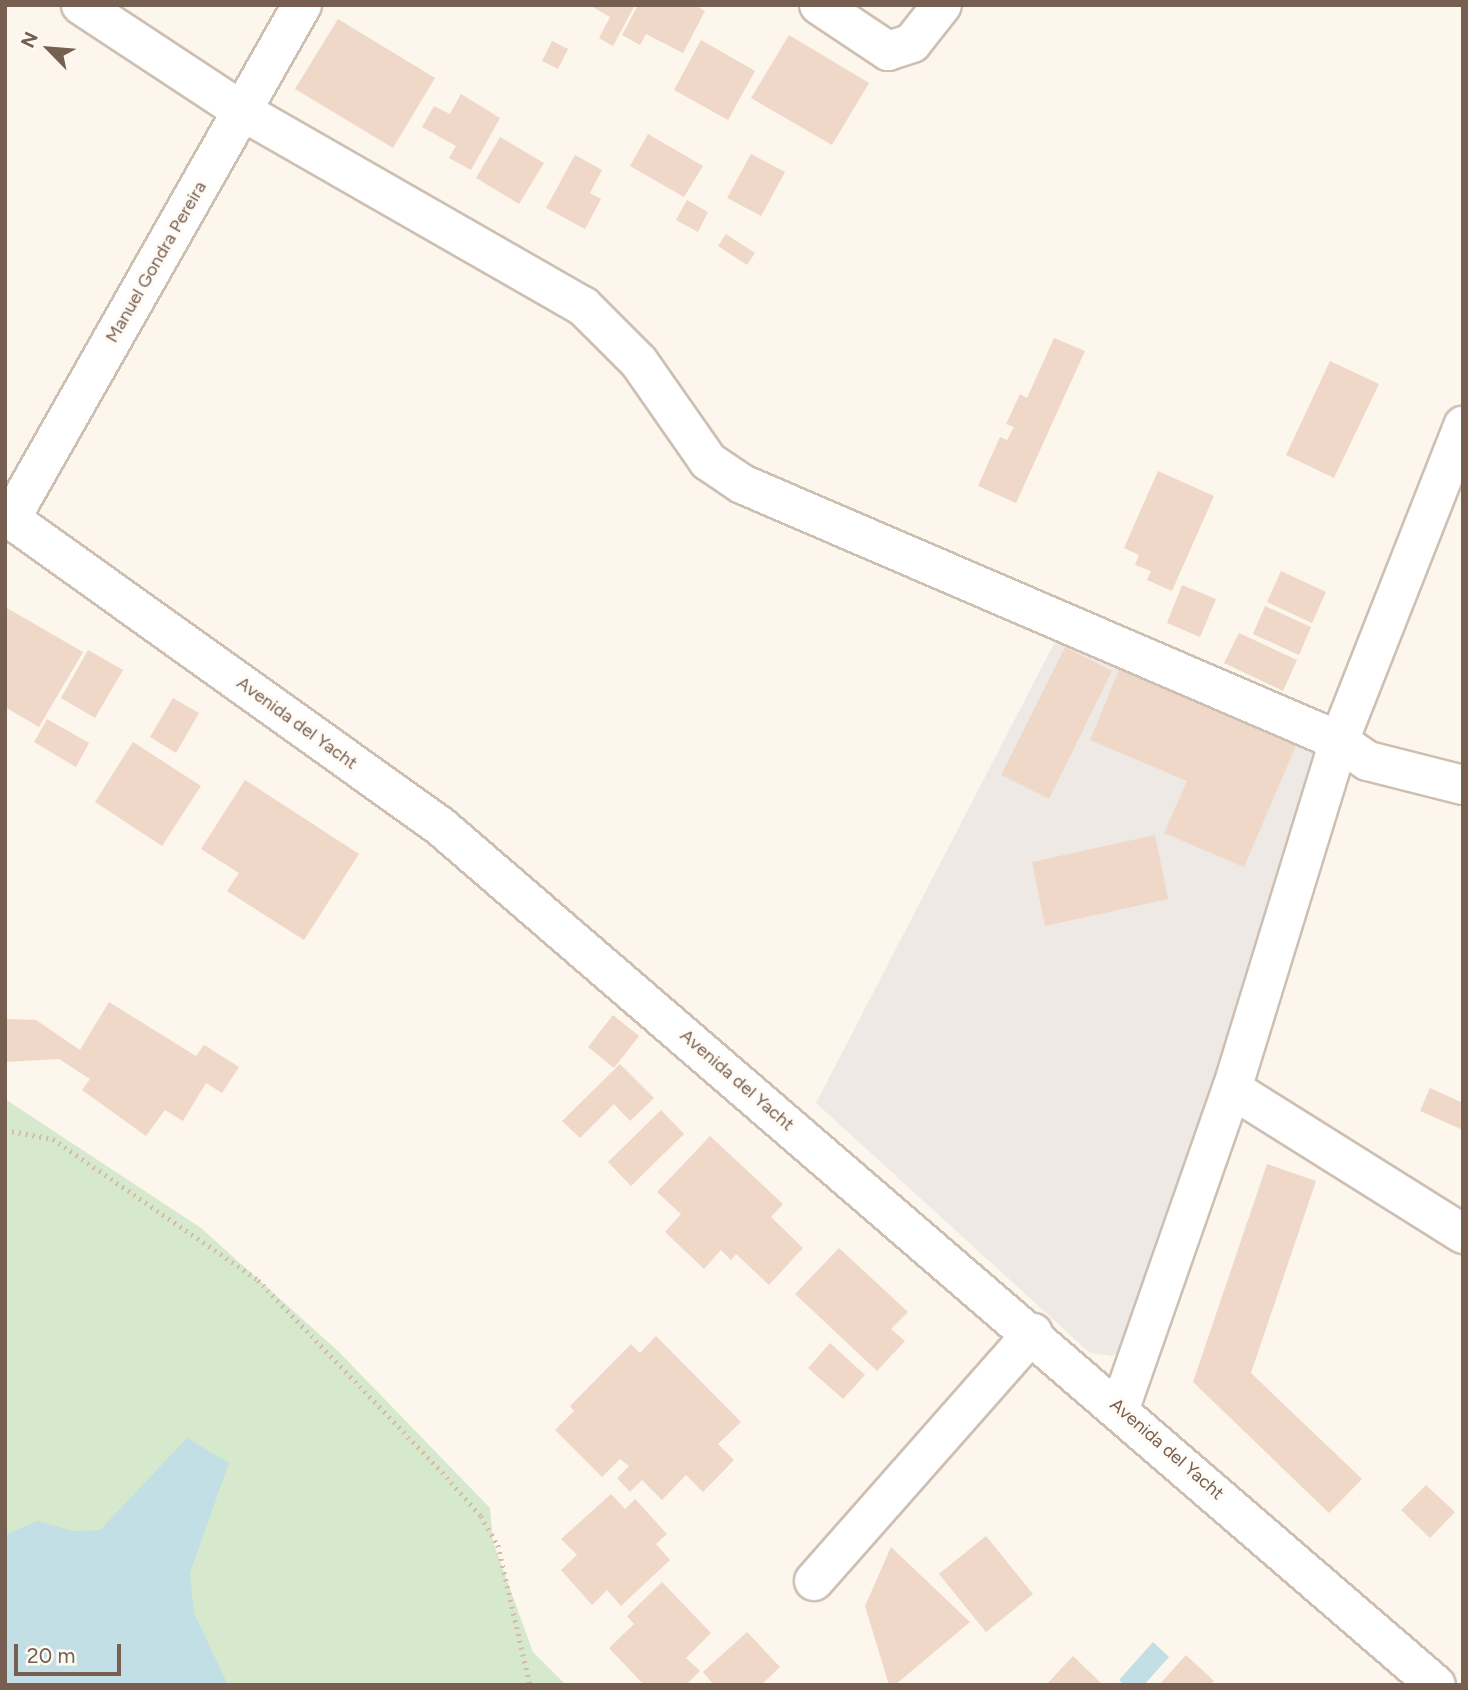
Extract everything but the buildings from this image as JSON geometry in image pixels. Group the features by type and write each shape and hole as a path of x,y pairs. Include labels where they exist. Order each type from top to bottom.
{"street":[{"path":"80,5 242,111 583,306 639,362 708,461 742,484 1339,741 1368,761 1463,785"},
{"name":"Manuel Gondra Pereira","path":"8,517 302,5"},
{"path":"819,5 888,51 912,43 942,5"},
{"path":"1120,1408 1232,1089 1339,741 1447,502 1463,426"},
{"name":"Avenida del Yacht","path":"8,517 440,826 1120,1408 1436,1685"},
{"path":"1232,1089 1463,1234"},
{"path":"814,1581 1033,1333"}],"path":[{"path":"5,1130 53,1139 258,1280 442,1472 481,1516 498,1545 530,1685"}],"shaded area":[{"path":"1057,638 1310,742 1319,767 1122,1352 1112,1356 1090,1353 816,1103"}],"green space":[{"path":"5,1099 201,1228 338,1351 490,1508 493,1542 533,1652 566,1685 5,1685"}],"water":[{"path":"187,1438 229,1463 190,1573 194,1613 228,1685 5,1685 5,1535 37,1521 74,1531 100,1530"},
{"path":"1153,1642 1169,1657 1144,1685 1124,1685 1119,1680"}]}
